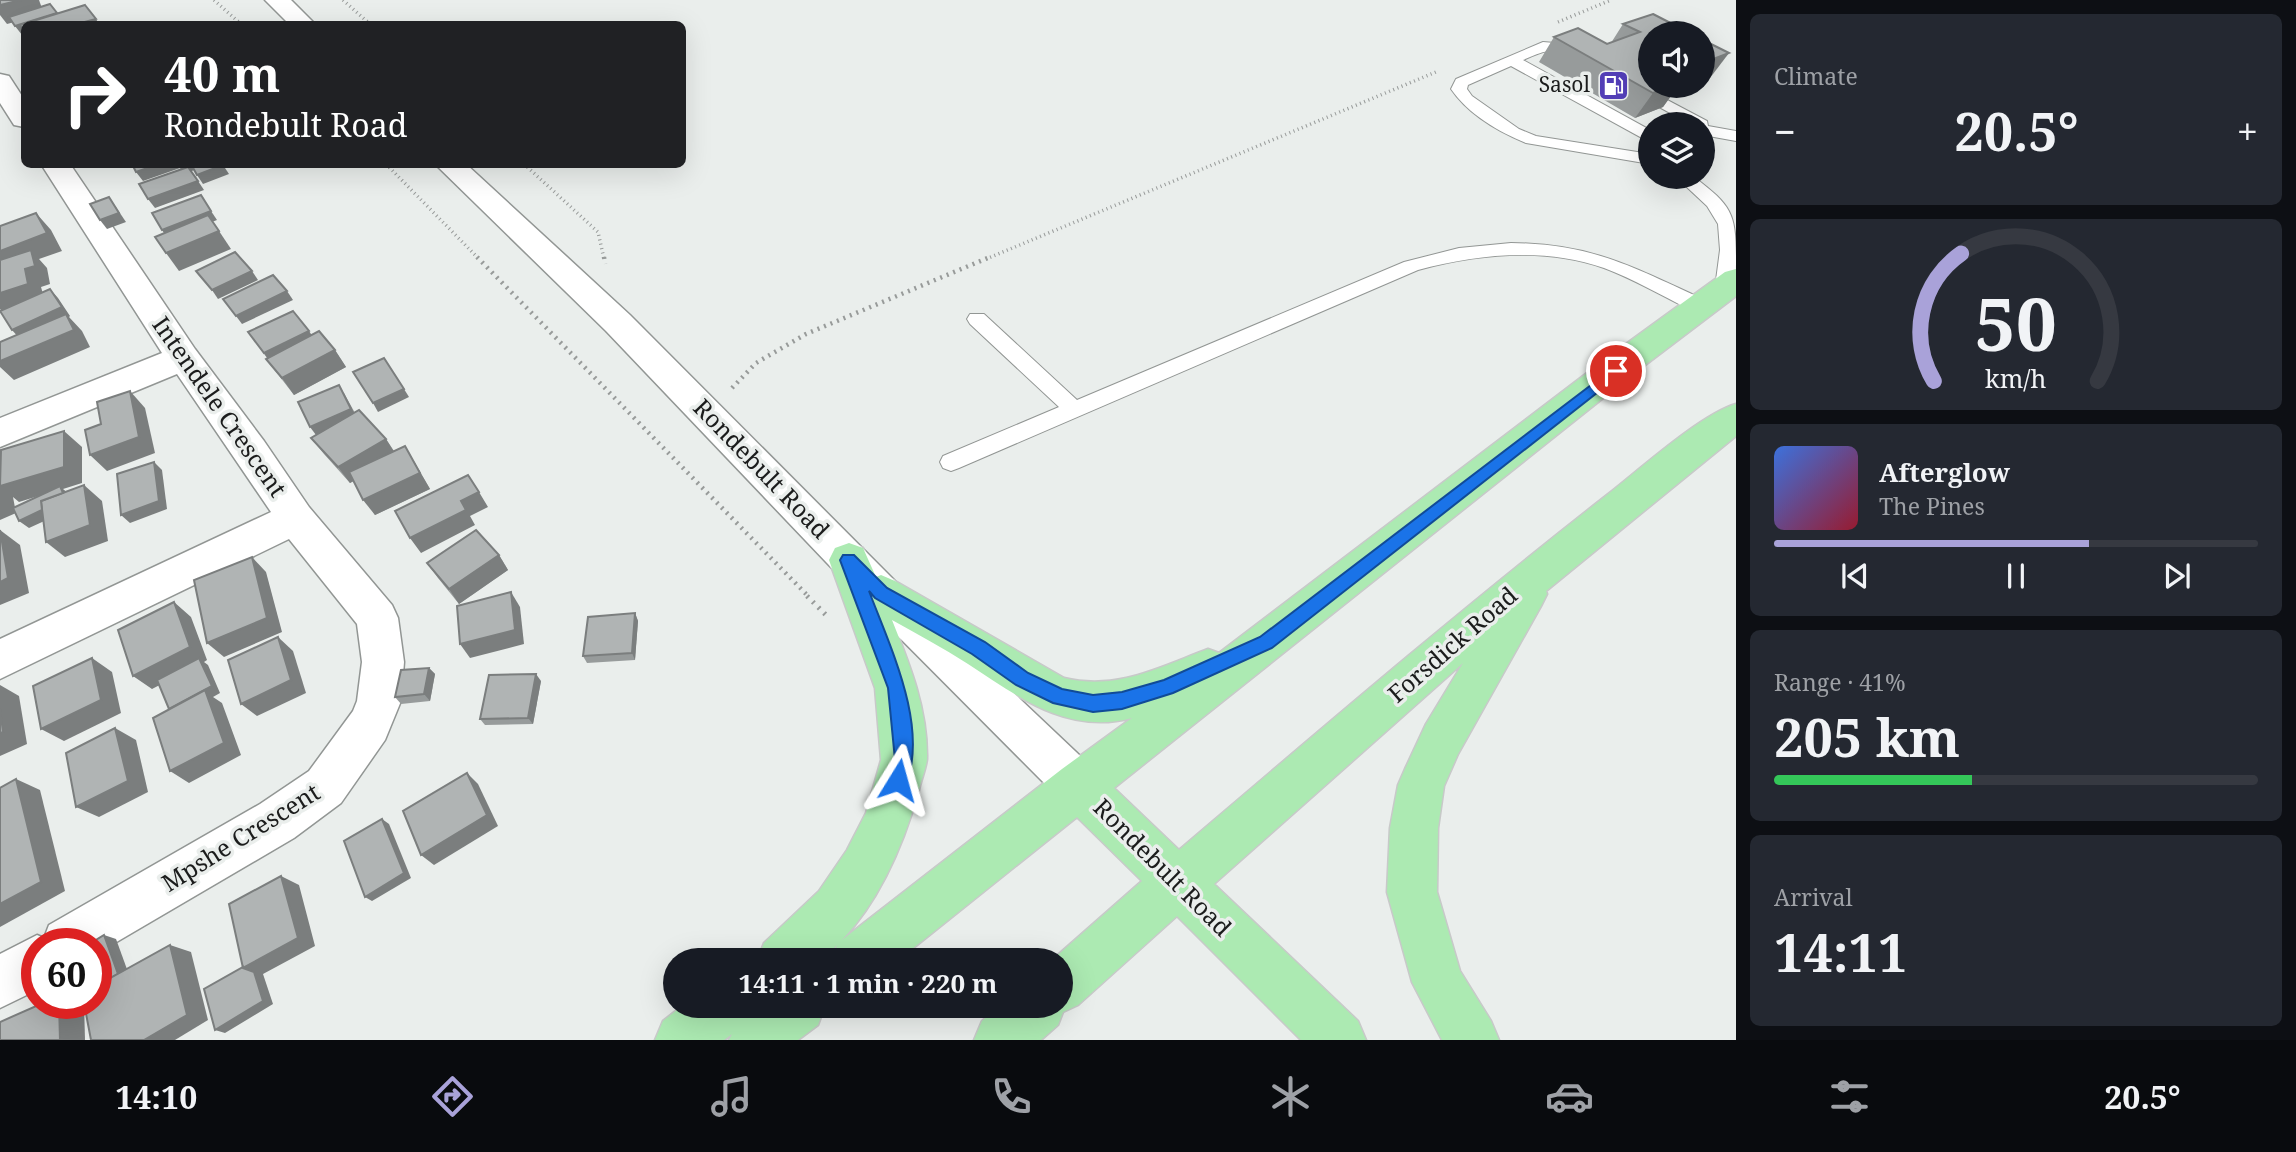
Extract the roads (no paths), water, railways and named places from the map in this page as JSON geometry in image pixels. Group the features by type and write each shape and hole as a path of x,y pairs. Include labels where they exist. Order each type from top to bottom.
{"main road":[{"path":"872,948 1078,785 1719,291"},
{"name":"Forsdick Road","path":"1073,975 1177,882 1542,568 1736,417"},
{"path":"798,948 837,909 864,867 887,820 904,760 897,688 849,560"},
{"path":"1472,1040 1438,982 1412,892 1414,828 1421,785 1442,738 1542,568"},
{"path":"881,593 979,648 1022,679 1059,697 1093,703 1122,701 1167,687 1266,642"},
{"name":"Rondebult Road","path":"1078,785 1339,1040"},
{"path":"682,1040 710,1018"},
{"path":"756,1040 784,1018"},
{"path":"1001,1040 1026,1018"}],"street":[{"path":"277,0 300,21"},
{"path":"0,82 21,114"},
{"name":"Intendele Crescent","path":"0,660 295,518 251,451 183,358 58,168"},
{"name":"Rondebult Road","path":"453,168 618,323 881,593 1078,785"},
{"path":"0,433 183,358"},
{"name":"Mpshe Crescent","path":"93,928 277,821 325,787 369,725 379,701 383,662 377,618 295,518"},
{"path":"0,982 21,970"}],"lane":[{"path":"1597,66 1562,47 1543,46 1461,82 1459,89 1466,99 1503,125 1532,140 1638,157"},
{"path":"1512,60 1638,132"},
{"path":"1620,79 1677,112"},
{"path":"1715,131 1736,136"},
{"path":"951,462 1410,266 1467,252 1549,251 1581,256 1719,291 1732,231 1722,210 1698,189"},
{"path":"977,319 1074,409"}],"place":[{"name":"Sasol","path":"1613,85"}]}
